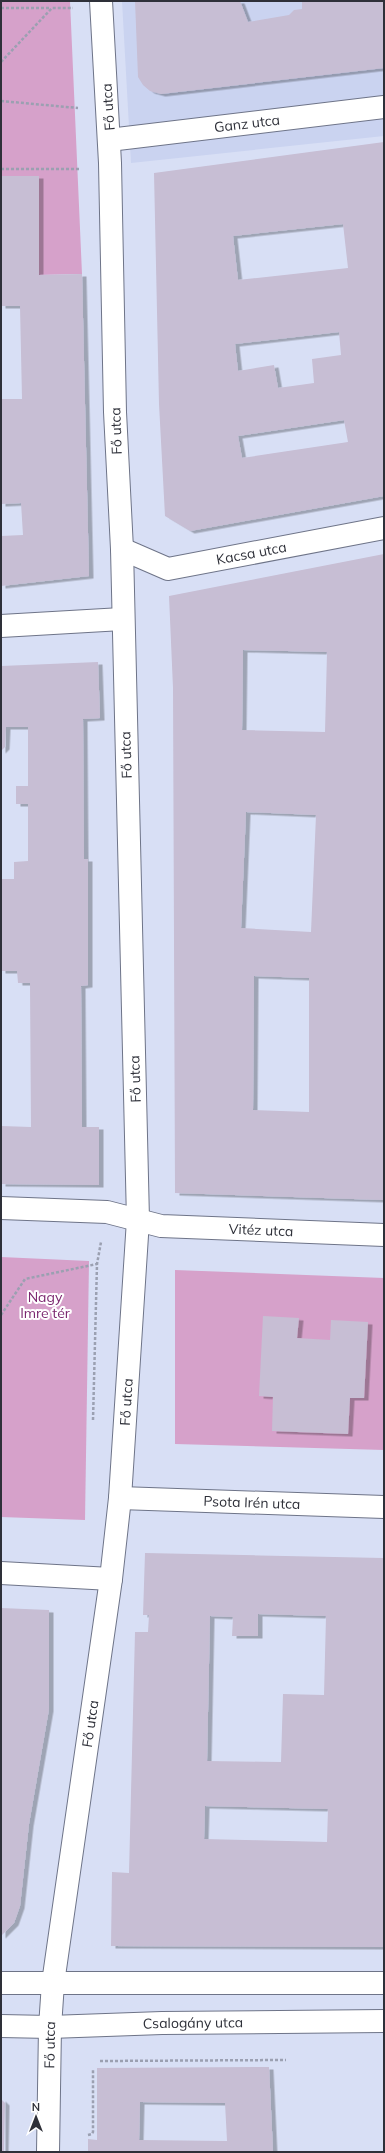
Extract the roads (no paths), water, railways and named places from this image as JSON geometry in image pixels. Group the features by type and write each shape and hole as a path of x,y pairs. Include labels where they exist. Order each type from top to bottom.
{"street":[{"name":"Fő utca","path":"48,2152 50,2027 53,1983 111,1579 120,1498 138,1220 122,619 122,549 115,412 110,140 101,1"},
{"name":"Ganz utca","path":"110,140 384,107"},
{"name":"Kacsa utca","path":"122,549 168,569 384,528"},
{"path":"1,626 122,619"},
{"path":"1,1208 107,1212 138,1220"},
{"name":"Vitéz utca","path":"138,1220 161,1226 384,1235"},
{"name":"Psota Irén utca","path":"120,1498 384,1507"},
{"path":"1,1573 111,1579"},
{"path":"1,1983 384,1983"},
{"name":"Csalogány utca","path":"1,2026 50,2027 162,2023 384,2021"}],"park label":[{"name":"Nagy Imre tér","path":"45,1306"}]}
